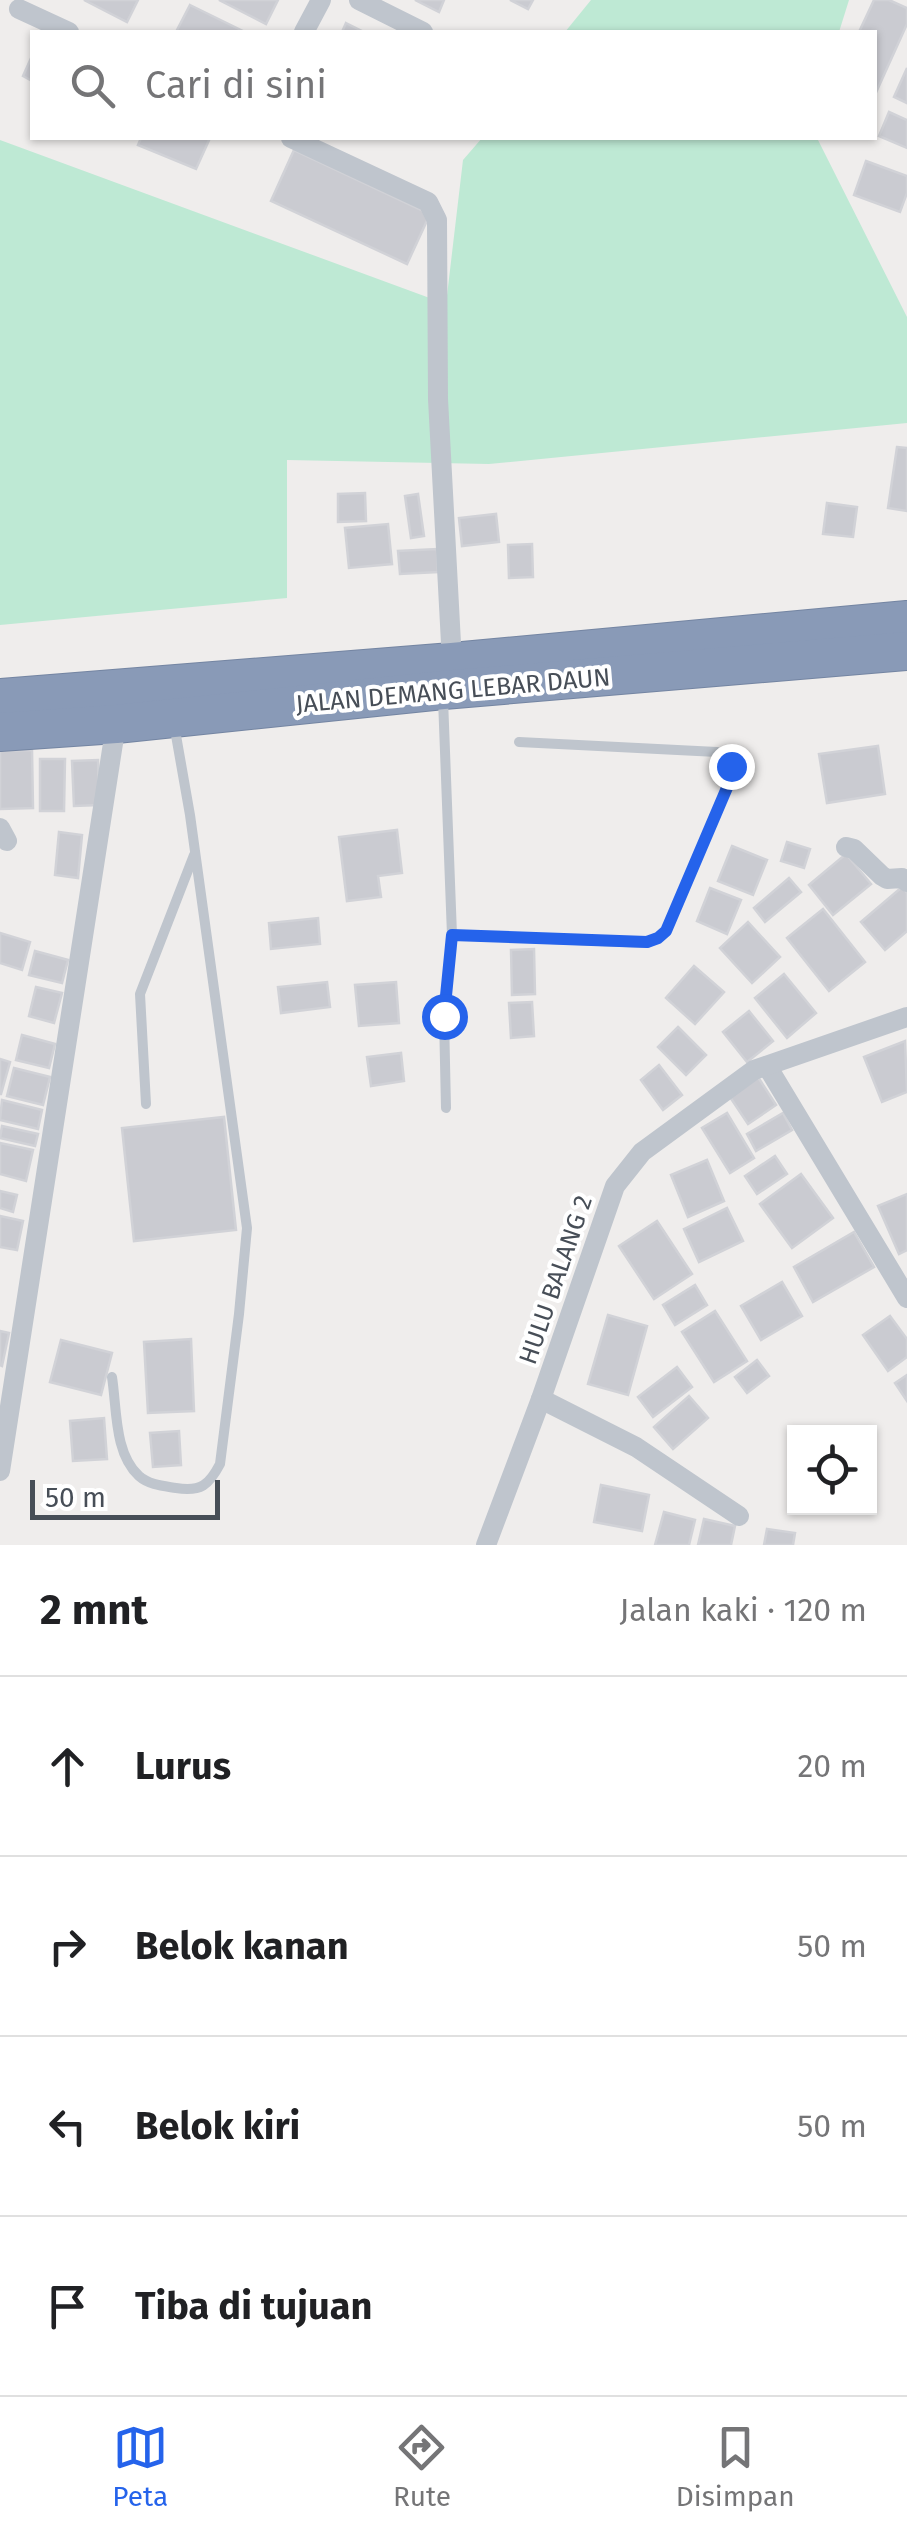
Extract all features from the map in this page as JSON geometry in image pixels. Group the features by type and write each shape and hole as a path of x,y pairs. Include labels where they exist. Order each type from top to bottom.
{"highway":[{"name":"JALAN DEMANG LEBAR DAUN","path":"0,732 173,718 448,676 907,620"},
{"name":"JALAN DEMANG LEBAR DAUN","path":"0,698 907,651"}],"street":[{"path":"305,30 321,0"},
{"path":"359,0 419,30"},
{"path":"18,9 64,30"},
{"path":"296,140 428,202 438,220 438,399 448,676"},
{"path":"0,1472 116,724"},
{"path":"846,847 854,849 887,879 905,878"},
{"name":"HULU BALANG 2","path":"486,1545 615,1186 642,1152 754,1070 907,1018"},
{"path":"767,1066 907,1298"},
{"path":"541,1399 636,1447 738,1516"}],"lane":[{"path":"446,1108 444,1016 452,935 448,676"},
{"path":"112,1377 122,1452 140,1477 157,1485 186,1490 206,1486 220,1464 247,1228 173,718"},
{"path":"452,935 647,942 658,938 666,931 732,776 727,759 717,752 519,742"},
{"path":"146,1104 140,994 195,853"}],"green space":[{"path":"591,0 849,0 840,30 567,30"},
{"path":"0,140 446,304 463,160 480,140 818,140 907,317 907,423 489,464 287,460 287,598 0,625"}],"building":[{"path":"84,0 138,0 127,22"},
{"path":"219,0 278,0 266,24"},
{"path":"415,0 444,0 439,12"},
{"path":"510,0 533,0 528,9"},
{"path":"874,0 889,0 907,8 907,24 877,90 877,30 860,30"},
{"path":"190,5 241,30 177,30"},
{"path":"30,60 30,80 23,76"},
{"path":"907,68 907,103 894,97"},
{"path":"889,112 907,120 907,148 879,136"},
{"path":"140,140 209,140 196,169 138,145"},
{"path":"294,150 430,214 407,264 271,201"},
{"path":"866,161 907,176 907,193 900,212 854,195"},
{"path":"897,447 907,448 907,511 888,508"},
{"path":"365,493 366,521 338,522 338,494"},
{"path":"418,494 424,536 411,538 405,496"},
{"path":"827,503 857,507 853,537 823,534"},
{"path":"496,514 499,542 462,546 459,518"},
{"path":"388,524 392,564 349,568 345,528"},
{"path":"532,544 533,577 509,578 508,545"},
{"path":"437,549 438,572 400,574 398,551"},
{"path":"878,746 885,794 827,803 819,754"},
{"path":"32,750 33,808 0,809 0,751"},
{"path":"40,759 65,759 64,811 40,811"},
{"path":"98,760 99,805 74,806 72,761"},
{"path":"397,830 402,873 378,876 381,897 347,901 339,837"},
{"path":"59,832 82,835 78,878 55,875"},
{"path":"787,842 810,849 804,868 781,861"},
{"path":"732,846 767,860 753,895 718,881"},
{"path":"846,854 871,884 833,915 809,885"},
{"path":"789,878 801,892 765,922 754,908"},
{"path":"902,887 907,893 907,931 885,950 861,922"},
{"path":"710,888 741,900 727,934 697,921"},
{"path":"823,909 865,962 829,991 787,938"},
{"path":"318,918 320,944 271,949 269,923"},
{"path":"748,922 780,957 752,983 720,948"},
{"path":"0,933 30,942 22,970 0,963"},
{"path":"534,949 535,994 512,995 511,950"},
{"path":"35,951 68,960 62,983 29,975"},
{"path":"694,966 724,992 695,1024 666,998"},
{"path":"784,974 816,1013 787,1038 755,998"},
{"path":"327,982 330,1007 281,1013 278,987"},
{"path":"396,982 399,1023 359,1026 355,985"},
{"path":"36,987 62,993 54,1023 29,1016"},
{"path":"532,1002 534,1036 511,1038 509,1003"},
{"path":"749,1011 773,1041 747,1062 723,1032"},
{"path":"678,1027 706,1055 686,1075 658,1047"},
{"path":"22,1035 55,1044 49,1068 16,1060"},
{"path":"905,1041 907,1092 882,1102 864,1057"},
{"path":"401,1053 404,1081 371,1086 367,1057"},
{"path":"0,1059 10,1062 1,1094 0,1094"},
{"path":"659,1065 682,1095 663,1110 641,1080"},
{"path":"14,1068 50,1077 43,1105 7,1096"},
{"path":"758,1077 776,1105 748,1124 730,1097"},
{"path":"2,1100 42,1110 38,1129 0,1120"},
{"path":"727,1113 754,1158 730,1173 702,1128"},
{"path":"783,1113 792,1130 756,1151 747,1134"},
{"path":"224,1117 236,1230 134,1241 122,1128"},
{"path":"2,1126 38,1134 35,1146 0,1138"},
{"path":"0,1143 33,1150 26,1181 0,1174"},
{"path":"775,1156 787,1174 757,1194 745,1176"},
{"path":"707,1160 724,1201 688,1217 671,1175"},
{"path":"801,1174 833,1218 792,1248 760,1204"},
{"path":"0,1191 17,1195 13,1212 0,1208"},
{"path":"907,1194 907,1250 899,1254 878,1206"},
{"path":"727,1208 743,1241 699,1262 684,1229"},
{"path":"0,1216 23,1221 17,1250 0,1247"},
{"path":"657,1221 692,1274 654,1299 619,1246"},
{"path":"854,1232 874,1267 813,1302 794,1267"},
{"path":"782,1282 802,1316 761,1340 741,1306"},
{"path":"695,1285 707,1305 675,1325 663,1305"},
{"path":"715,1311 747,1361 714,1382 682,1332"},
{"path":"608,1315 647,1326 628,1395 588,1384"},
{"path":"890,1316 907,1339 907,1357 888,1371 863,1335"},
{"path":"0,1331 9,1333 2,1366 0,1365"},
{"path":"191,1339 194,1411 148,1413 144,1342"},
{"path":"61,1340 112,1353 101,1395 50,1382"},
{"path":"757,1360 769,1376 747,1393 735,1377"},
{"path":"677,1367 692,1387 653,1417 638,1397"},
{"path":"907,1375 907,1401 895,1383"},
{"path":"689,1396 708,1418 673,1449 654,1427"},
{"path":"104,1418 107,1459 73,1461 70,1421"},
{"path":"179,1431 181,1465 153,1467 150,1433"},
{"path":"601,1485 649,1495 642,1531 594,1522"},
{"path":"664,1512 695,1520 689,1545 655,1545"},
{"path":"704,1519 735,1526 731,1545 698,1545"},
{"path":"767,1529 795,1533 793,1545 764,1545"}],"route":[{"path":"444,1016 452,935 647,942 658,938 666,931 732,776 731,766"}]}
